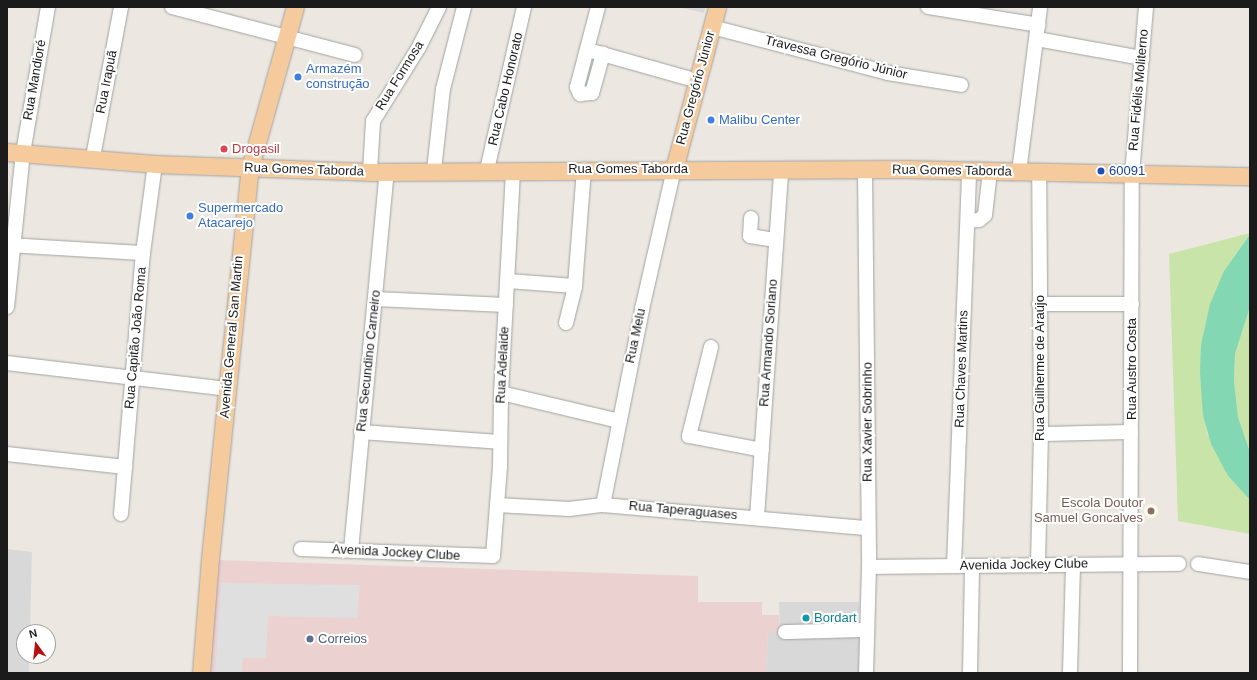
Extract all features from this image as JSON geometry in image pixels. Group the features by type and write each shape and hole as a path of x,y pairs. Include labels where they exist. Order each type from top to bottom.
{"main road":[{"name":"Avenida General San Martin","path":"201,673 210,559 250,168 295,7"},
{"name":"Rua Gregório Júnior","path":"674,169 717,7"},
{"name":"Rua Gomes Taborda","path":"15,152 93,157 155,164 379,172 434,170 674,169 990,171 1250,176"}],"street":[{"name":"Rua Mandioré","path":"7,307 15,152 48,7"},
{"name":"Rua Irapuã","path":"93,157 121,7"},
{"path":"172,7 355,55"},
{"name":"Rua Formosa","path":"379,172 373,121 419,47 439,7"},
{"path":"434,170 443,89 464,7"},
{"name":"Rua Cabo Honorato","path":"487,170 524,7"},
{"path":"598,7 577,88 580,94 592,93 603,54"},
{"path":"928,7 1142,58"},
{"path":"1019,172 1040,7"},
{"name":"Rua Fidélis Moliterno","path":"1132,174 1146,7"},
{"name":"Travessa Gregório Júnior","path":"712,27 888,72 961,85"},
{"path":"587,50 698,82"},
{"name":"Rua Capitão João Roma","path":"121,514 143,253 155,164"},
{"path":"566,322 575,286 584,169"},
{"name":"Rua Melu","path":"603,505 618,420 674,169"},
{"name":"Rua Adelaide","path":"491,558 493,554 498,504 501,393 513,170"},
{"name":"Rua Armando Soriano","path":"757,517 781,170"},
{"name":"Rua Xavier Sobrinho","path":"865,170 869,567 866,630 866,673"},
{"name":"Rua Chaves Martins","path":"954,566 969,171"},
{"path":"968,222 979,220 985,215 990,171"},
{"name":"Rua Secundino Carneiro","path":"351,550 361,432 375,299 379,172"},
{"name":"Rua Guilherme de Araújo","path":"1038,564 1041,434 1039,304 1040,172"},
{"name":"Rua Austro Costa","path":"1130,673 1132,174"},
{"path":"751,218 750,236 776,240"},
{"path":"10,246 143,253"},
{"path":"508,281 575,286"},
{"path":"375,299 506,305"},
{"path":"1039,304 1132,304"},
{"path":"712,347 689,436 762,450"},
{"path":"7,363 228,389"},
{"path":"501,393 618,420"},
{"path":"361,432 499,442"},
{"path":"1041,434 1131,432"},
{"path":"7,454 125,467"},
{"name":"Rua Taperaguases","path":"498,504 569,509 603,505 757,517 868,528"},
{"name":"Avenida Jockey Clube","path":"301,549 351,550 491,558"},
{"name":"Avenida Jockey Clube","path":"869,567 1038,564 1179,564"},
{"path":"1070,673 1073,564"},
{"path":"1198,564 1246,572"},
{"path":"970,673 972,566"},
{"path":"785,632 866,630"}],"shaded area":[{"path":"678,7 705,7 704,13"},
{"name":"Escola Doutor Samuel Goncalves","path":"1151,504 1156,506 1158,511 1156,516 1151,518 1146,516 1144,511 1146,506"},
{"path":"7,549 32,552 30,624 16,624 16,664 29,664 29,673 7,673"},
{"path":"216,560 698,576 698,602 762,602 762,615 779,615 780,633 768,633 766,673 211,673"},
{"path":"221,583 360,585 357,618 268,616 266,658 243,658 242,673 215,673"},
{"path":"779,602 859,602 859,673 766,673 768,633 780,633"}],"green space":[{"path":"591,54 600,56 588,89 584,85"},
{"path":"1250,233 1224,271 1200,373 1207,432 1228,476 1250,500 1250,534 1178,521 1169,254"},
{"path":"1250,234 1250,307 1235,354 1234,381 1238,417 1250,452 1250,500 1228,476 1211,444 1203,415 1200,373 1201,345 1210,304 1224,271"},
{"path":"1250,307 1250,452 1238,417 1234,381 1235,354"}],"place":[{"name":"Armazém construção","path":"298,77"},
{"name":"Malibu Center","path":"711,120"},
{"name":"Drogasil","path":"224,149"},
{"name":"60091","path":"1101,171"},
{"name":"Supermercado Atacarejo","path":"190,216"},
{"name":"Escola Doutor Samuel Goncalves","path":"1151,511"},
{"name":"Bordart","path":"806,618"},
{"name":"Correios","path":"310,639"}]}
